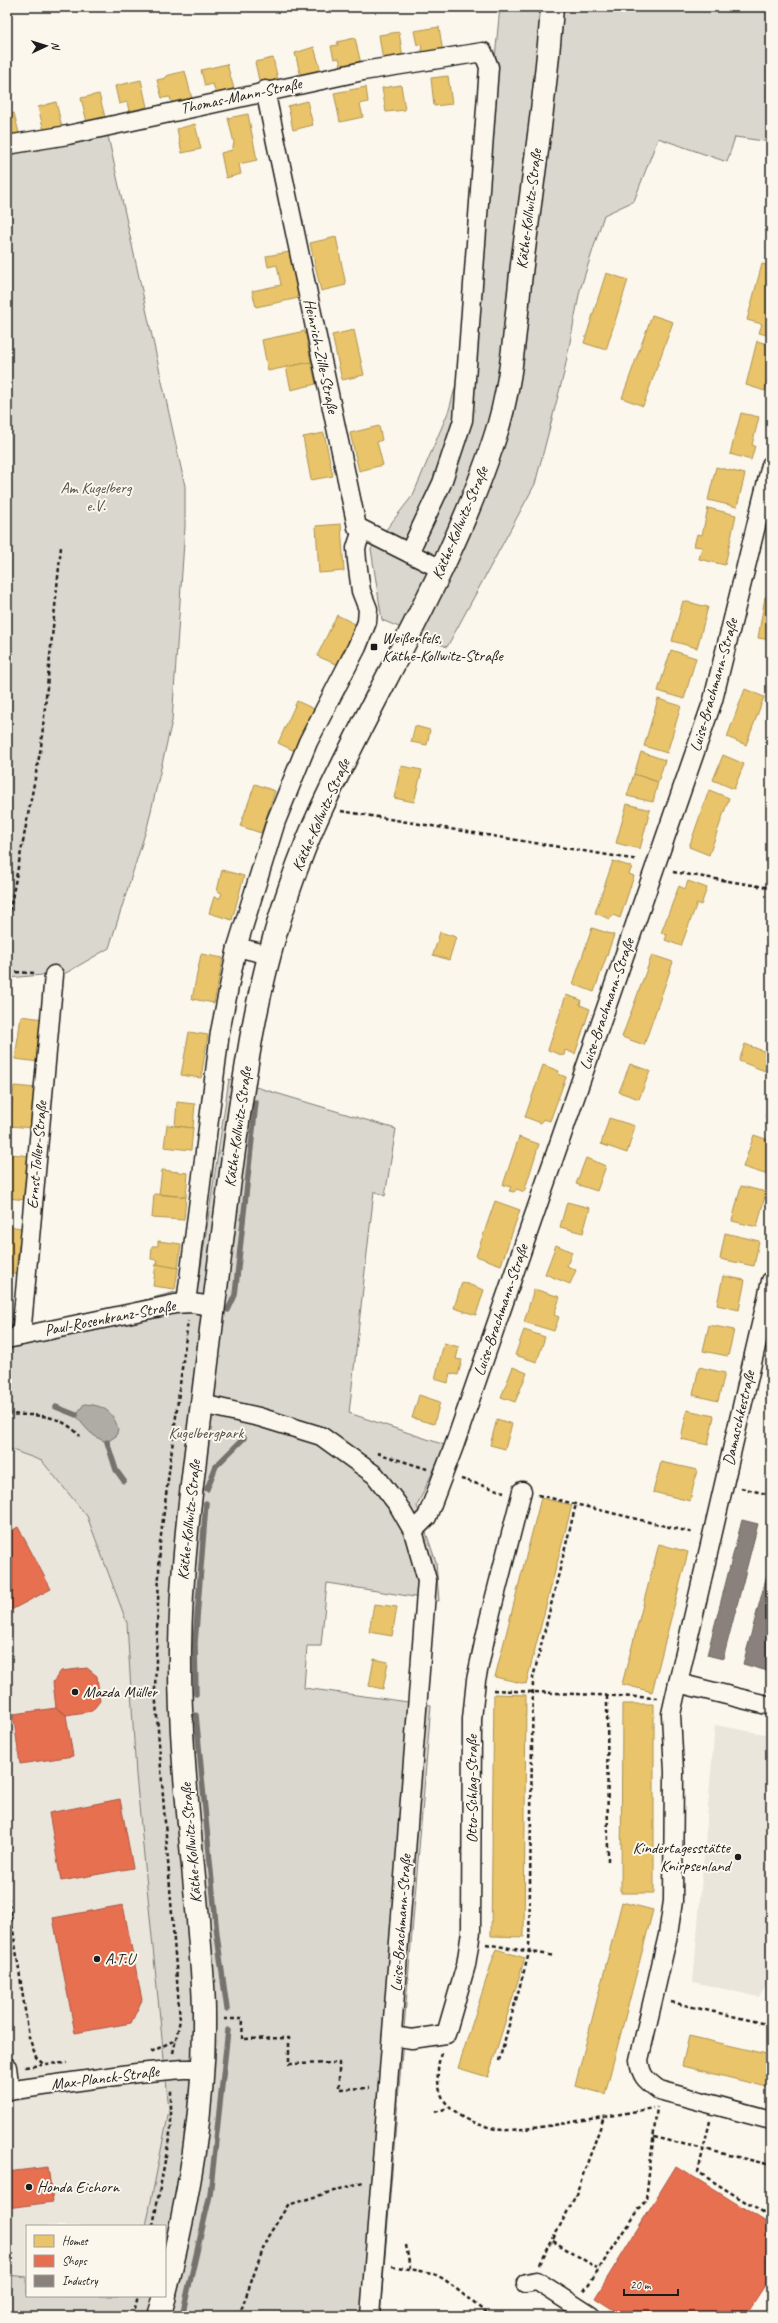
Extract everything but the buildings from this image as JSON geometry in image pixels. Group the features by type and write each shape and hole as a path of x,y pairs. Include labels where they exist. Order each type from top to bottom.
{"main road":[{"name":"Käthe-Kollwitz-Straße","path":"166,2290 190,2177 200,2110 203,2069 204,2019 181,1722 180,1653 185,1540 213,1306 247,1062 269,955 291,882 322,808 443,570 496,435 508,382 546,75 552,7"},
{"name":"Käthe-Kollwitz-Straße","path":"159,2316 164,2297"}],"street":[{"name":"Thomas-Mann-Straße","path":"7,146 68,135 265,90 363,71 483,52 489,67 463,420 442,483 409,553"},
{"name":"Heinrich-Zille-Straße","path":"265,90 357,527 362,530"},
{"name":"Luise-Brachmann-Straße","path":"413,1531 426,1517 443,1474 713,700 771,465"},
{"path":"186,1303 220,1032 237,947 276,821 308,742 357,647 367,622 368,609 361,590 356,548 362,530 443,570"},
{"path":"237,947 269,955"},
{"name":"Ernst-Toller-Straße","path":"14,1338 54,974"},
{"name":"Damaschkestraße","path":"710,1537 771,1281"},
{"name":"Paul-Rosenkranz-Straße","path":"14,1338 186,1303 213,1306"},
{"name":"Luise-Brachmann-Straße","path":"202,1404 259,1417 321,1436 375,1475 398,1505 413,1531 427,1580 370,2316"},
{"name":"Otto-Schlag-Straße","path":"446,2034 466,1965 470,1939 472,1719 476,1689 489,1620 521,1494"},
{"path":"710,1537 671,1714 674,1780 673,1901 639,2060 640,2072 658,2099 714,2105 771,2120"},
{"path":"676,1691 771,1706"},
{"path":"392,2036 412,2039 446,2034"},
{"path":"7,2067 9,2091"},
{"name":"Max-Planck-Straße","path":"9,2091 170,2070 203,2069"},
{"path":"528,2282 537,2281 590,2316"}],"path":[{"path":"7,925 40,747 61,547"},
{"path":"322,808 655,866 771,888"},
{"path":"7,964 12,972 54,974"},
{"path":"186,1341 209,1344"},
{"path":"7,1414 56,1418 70,1424 80,1436"},
{"path":"370,1450 443,1474 521,1494 576,1504 710,1537"},
{"path":"723,1484 771,1495"},
{"path":"499,2061 529,1953 534,1678 576,1504"},
{"path":"476,1689 607,1696 676,1691"},
{"path":"607,1696 608,1861"},
{"path":"7,1890 29,2038 36,2057 43,2064 74,2062"},
{"path":"470,1939 529,1953 555,1956"},
{"path":"653,1997 771,2025"},
{"path":"204,2019 243,2019 242,2039 289,2038 290,2064 339,2063 339,2089 388,2088"},
{"path":"153,2225 171,2128 170,2070 180,2020"},
{"path":"446,2034 437,2066 440,2091 448,2108 462,2117 476,2123 506,2130 604,2117 658,2099 646,2199 601,2267 597,2268 575,2306"},
{"path":"145,2054 168,2045 175,2039"},
{"path":"714,2105 698,2172 771,2218"},
{"path":"435,2112 448,2108"},
{"path":"528,2282 553,2241 576,2197 604,2117"},
{"path":"654,2137 771,2166"},
{"path":"239,2316 266,2238 288,2205 381,2177"},
{"path":"553,2241 597,2268"},
{"path":"406,2245 410,2269"},
{"path":"374,2264 432,2273 444,2279 490,2316"},
{"path":"133,2316 138,2297"}],"shaded area":[{"path":"84,1404 97,1406 110,1413 118,1429 116,1436 107,1442 97,1438 89,1432 76,1415"},
{"path":"7,1448 42,1461 87,1516 127,1623 136,1775 169,2110 146,2225 26,2225 26,2277 7,2275"},
{"name":"Kindertagesstätte Knirpsenland","path":"715,1725 771,1735 771,1978 759,1997 693,1982"}],"green space":[{"path":"500,7 771,7 771,142 735,137 727,162 658,138 634,201 604,215 580,290 564,373 535,484 447,647 382,620 371,549 413,495 449,410 472,326 483,181"},
{"name":"Am Kugelberg e.V.","path":"108,136 185,486 185,527 172,721 148,824 109,948 66,973 7,978 7,155"},
{"name":"Kugelbergpark","path":"229,1079 396,1129 385,1196 374,1191 349,1413 445,1445 417,1506 436,1562 439,1601 327,1583 321,1646 307,1646 304,1688 431,1705 380,2316 7,2316 7,2275 26,2277 26,2297 166,2297 166,2225 146,2225 169,2110 136,1775 127,1623 87,1516 42,1461 7,1448 7,1336 198,1286"}],"waterway":[{"path":"228,1310 235,1295 256,1102"},
{"path":"56,1407 76,1415"},
{"path":"207,1489 216,1466 244,1438"},
{"path":"107,1442 116,1470 124,1481"},
{"path":"196,1694 195,1643 206,1503"},
{"path":"196,1715 217,1935 227,2009"},
{"path":"182,2316 210,2195 228,2030"}],"place":[{"name":"Weißenfels, Käthe-Kollwitz-Straße","path":"374,647"},
{"name":"Mazda Müller","path":"75,1692"},
{"name":"Kindertagesstätte Knirpsenland","path":"738,1857"},
{"name":"A.T.U","path":"97,1959"},
{"name":"Honda Eichorn","path":"29,2187"}]}
